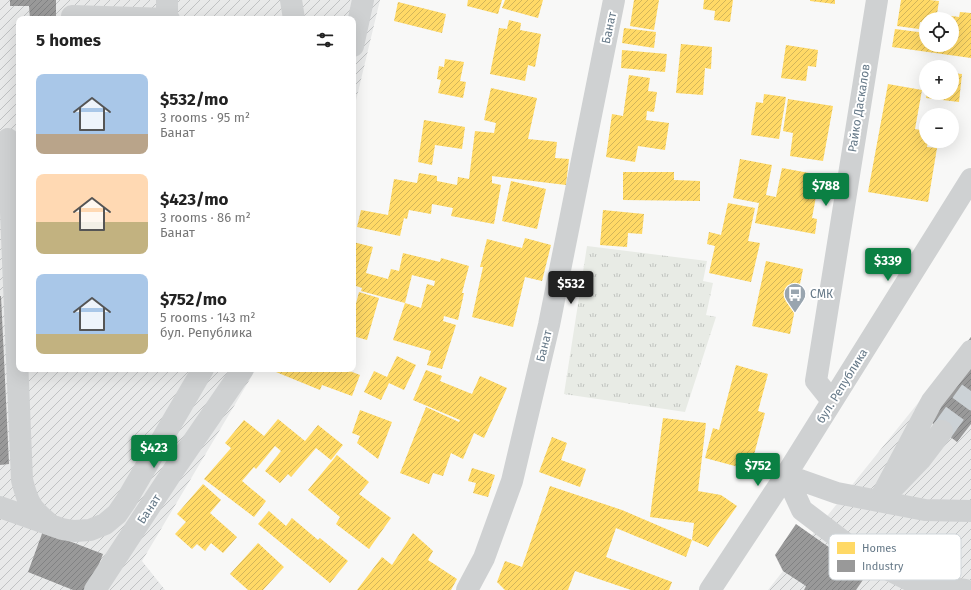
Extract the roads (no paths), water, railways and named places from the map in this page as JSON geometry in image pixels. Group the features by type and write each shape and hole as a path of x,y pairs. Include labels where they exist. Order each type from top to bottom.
{"street":[{"path":"167,0 168,16"},
{"path":"291,0 294,16"},
{"path":"356,33 364,0"},
{"name":"Банат","path":"467,590 484,558 512,481 550,325 614,0"},
{"name":"Райко Даскалов","path":"832,401 816,381 877,0"},
{"path":"9,139 16,323"},
{"name":"бул. Република","path":"710,590 786,475 971,179"},
{"path":"879,501 932,401 971,351"},
{"path":"18,372 22,480 27,499 36,513 51,525"},
{"path":"0,508 62,529 74,531 90,530 104,524 117,514 126,501 201,372"},
{"name":"Банат","path":"95,590 241,372"},
{"path":"879,501 920,460 942,431"},
{"path":"786,475 837,493 924,510 971,511"},
{"path":"786,475 802,510 834,534"},
{"path":"907,580 921,587 965,590"}],"tunnel":[{"path":"942,431 971,391"}],"place":[{"name":"СМК","path":"795,314"}]}
